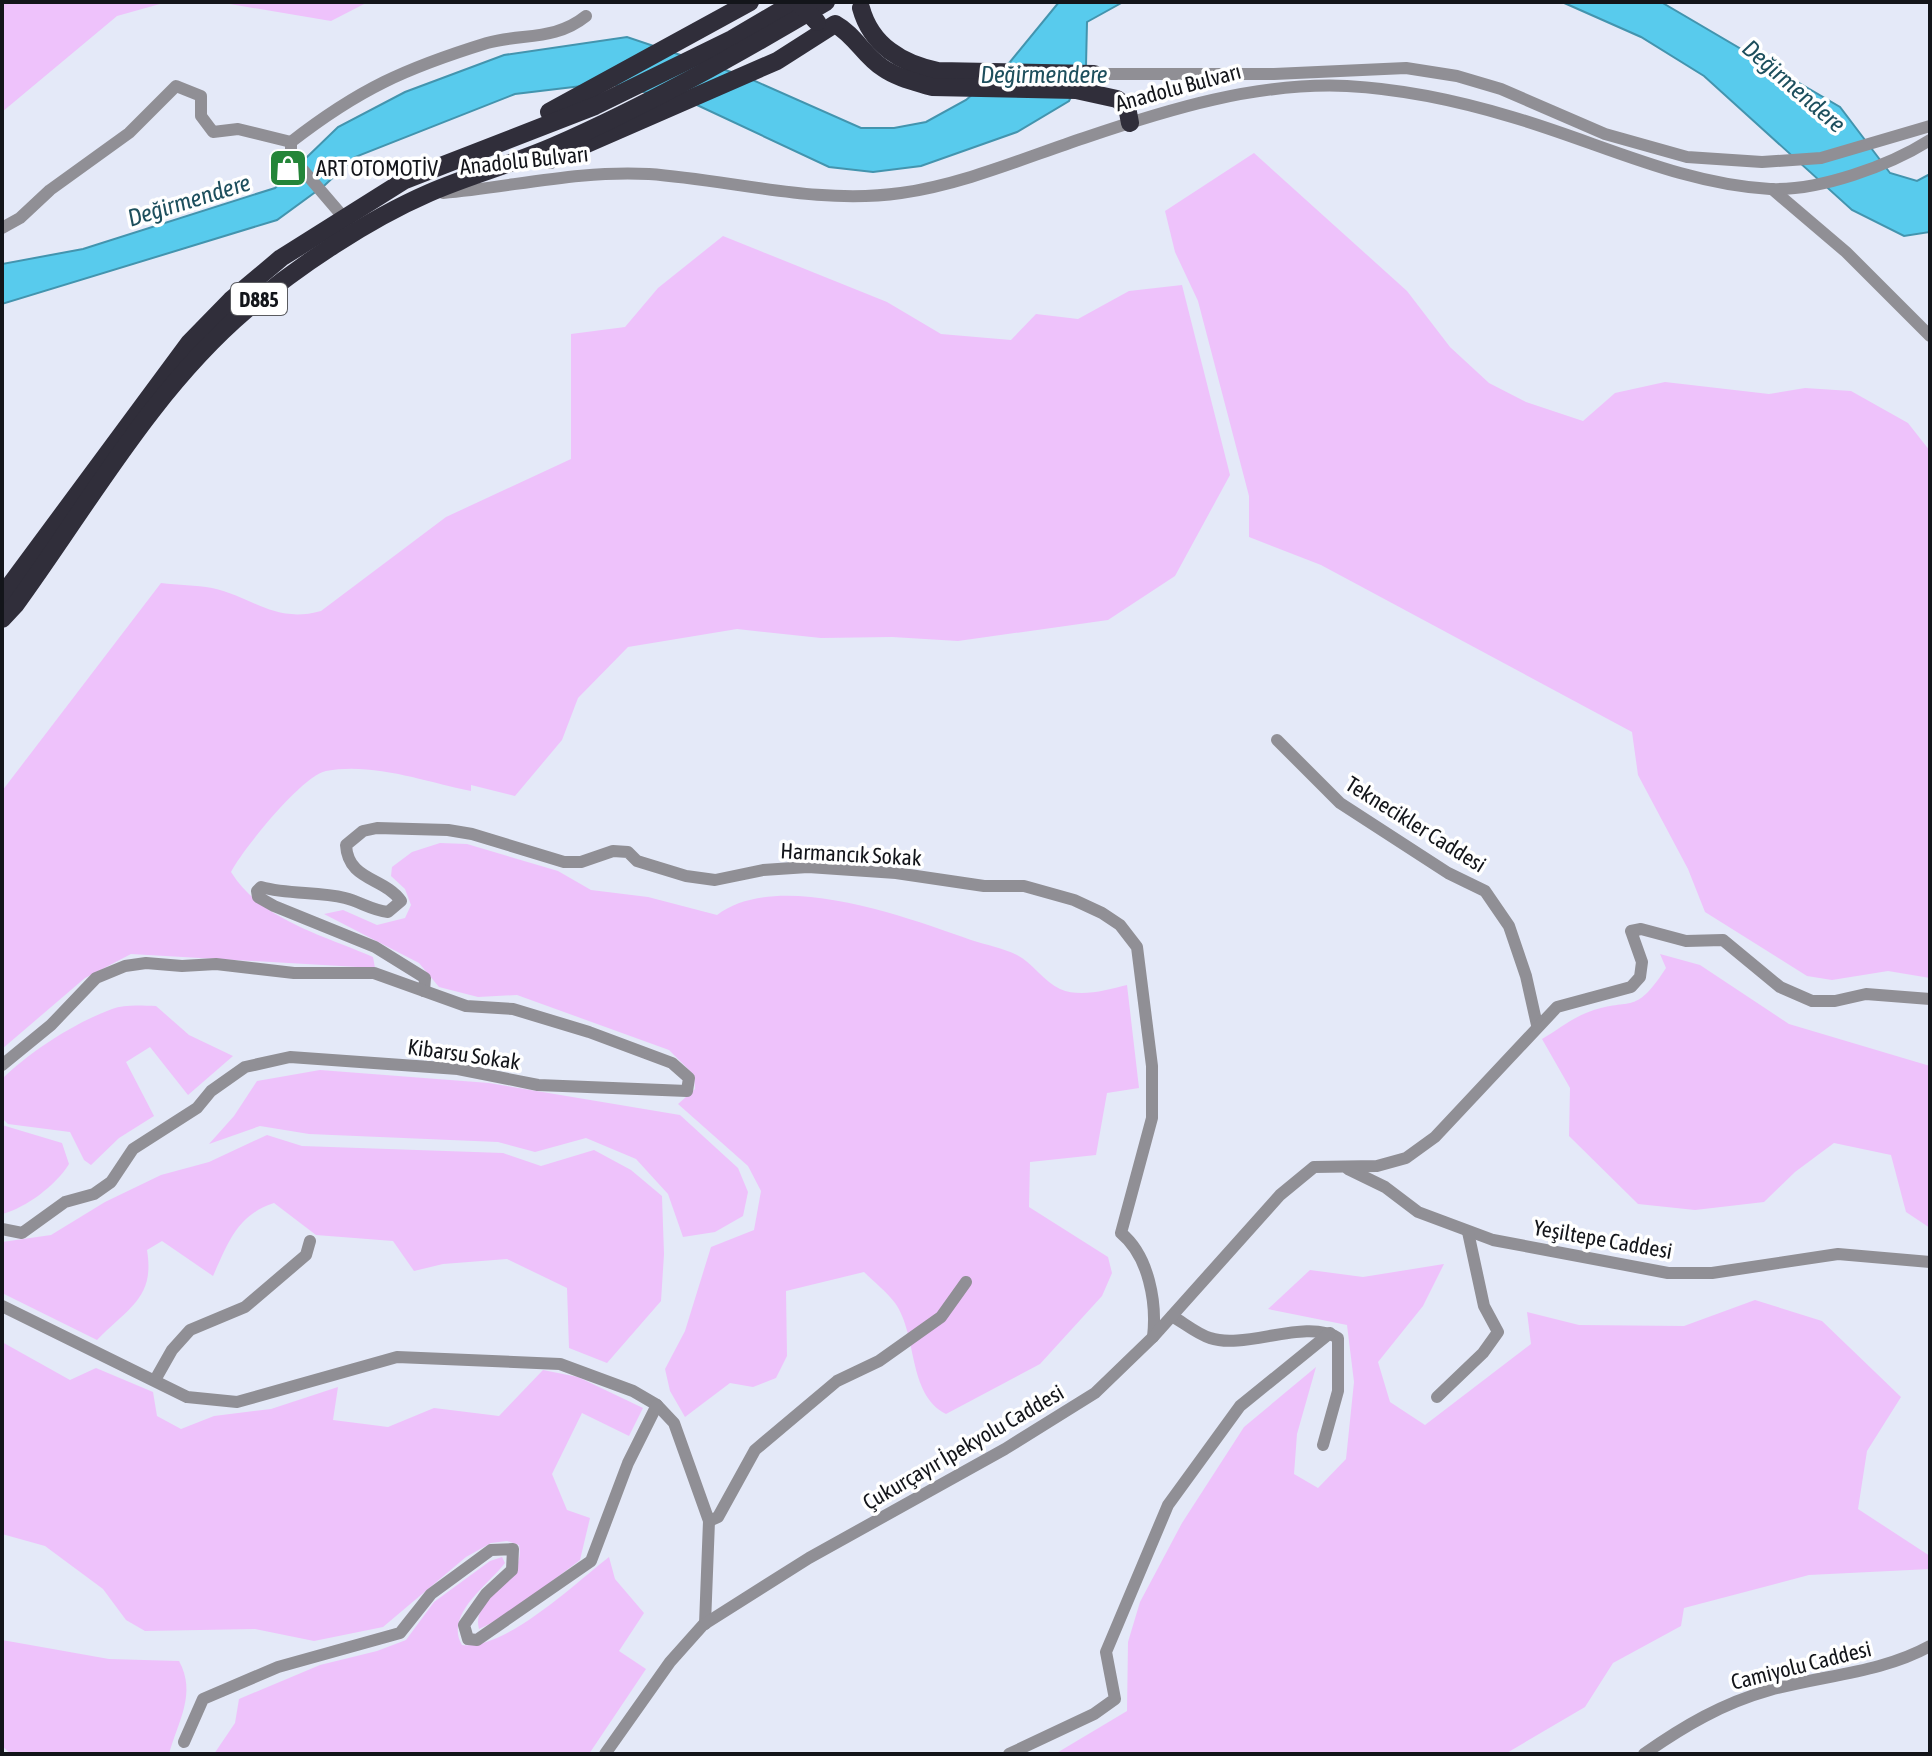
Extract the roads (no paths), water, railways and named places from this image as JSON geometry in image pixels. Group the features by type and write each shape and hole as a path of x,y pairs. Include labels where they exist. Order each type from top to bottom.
{"highway":[{"path":"588,102 750,2"},
{"path":"797,2 826,23 848,31 884,69 932,87 1097,93 1127,107 1130,123"},
{"name":"Anadolu Bulvarı","path":"2,619 33,582 152,413 202,352 244,311 292,273 428,194 553,147 624,112 739,44 797,2"},
{"name":"Anadolu Bulvarı","path":"2,596 189,343 281,258 405,180 588,102 739,44 826,2"},
{"path":"428,194 558,157 644,120 777,61 826,23 849,19 862,4"},
{"path":"862,4 872,34 898,57 938,71 1102,74"}],"street":[{"path":"2,228 20,218 50,190 120,141 176,86 201,96 201,116 213,132 238,129 291,142 374,83 491,42 568,30 586,16"},
{"name":"Anadolu Bulvarı","path":"1097,93 1102,74 1274,74 1406,68 1457,76 1501,89 1605,134 1687,157 1790,162 1821,158 1930,126"},
{"name":"Anadolu Bulvarı","path":"428,194 480,190 561,175 648,174 845,197 901,193 1003,168 1162,112 1267,89 1346,86 1437,97 1513,117 1633,159 1715,182 1772,189 1811,187 1905,156 1930,140"},
{"path":"291,142 291,153 297,163 345,219"},
{"path":"1772,189 1846,252 1930,336"},
{"name":"Teknecikler Caddesi","path":"1277,740 1340,803 1448,873 1485,891 1509,926 1526,976 1537,1025"},
{"name":"Harmancık Sokak","path":"424,991 425,978 375,947 274,906 258,897 257,891 261,887 281,893 346,898 369,910 388,912 401,901 397,894 360,876 346,854 346,845 363,831 412,828 472,834 564,862 581,862 613,851 628,852 637,861 686,876 715,880 763,870 808,867 896,873 984,886 1024,886 1088,906 1120,925 1137,947 1152,1066 1152,1118 1121,1233 1144,1265 1151,1291 1153,1337"},
{"path":"1333,1165 1377,1166 1406,1158 1435,1137 1470,1097 1520,1051 1537,1025 1557,1007 1631,987 1640,977 1642,962 1631,931 1641,929 1686,941 1723,940 1780,987 1812,1001 1835,1001 1866,994 1930,999"},
{"path":"2,1065 51,1025 96,978 135,964 216,964 294,973 374,973 424,991"},
{"name":"Kibarsu Sokak","path":"2,1229 22,1233 65,1202 94,1194 111,1182 133,1149 197,1108 226,1080 245,1067 290,1057 458,1069 538,1085 639,1086 676,1093 687,1091 689,1078 672,1063 589,1032 513,1009 466,1006 424,991"},
{"name":"Çukurçayır İpekyolu Caddesi","path":"605,1754 670,1662 705,1624 809,1558 1005,1449 1095,1393 1153,1337 1280,1195 1314,1167 1333,1165"},
{"name":"Yeşiltepe Caddesi","path":"1333,1165 1357,1172 1385,1187 1418,1212 1468,1232 1493,1240 1668,1273 1712,1273 1838,1254 1930,1262"},
{"path":"1437,1397 1483,1353 1498,1332 1484,1306 1468,1232"},
{"path":"155,1380 172,1350 190,1330 245,1307 306,1255 310,1241"},
{"path":"709,1521 718,1517 755,1450 837,1381 879,1361 941,1317 966,1282"},
{"path":"2,1306 187,1397 237,1402 397,1357 560,1364 597,1375 657,1405 674,1423 709,1521 705,1624"},
{"path":"1172,1316 1211,1339 1279,1336 1319,1329 1338,1338 1338,1391 1323,1445"},
{"path":"1009,1754 1094,1714 1115,1699 1106,1652 1168,1505 1240,1406 1330,1333"},
{"path":"184,1742 203,1699 278,1667 400,1633 431,1594 491,1550 513,1549 515,1558 512,1570 486,1594 464,1625 468,1639 477,1640 524,1611 591,1561 628,1463 657,1405"},
{"name":"Camiyolu Caddesi","path":"1644,1754 1715,1708 1770,1690 1899,1662 1930,1646"}],"water":[{"name":"Değirmendere","path":"1059,2 1123,2 1087,22 1086,66 1069,101 1017,132 921,166 873,172 829,167 697,105 607,83 515,94 355,157 325,185 277,220 2,304 2,264 83,249 275,188 338,127 405,92 504,55 627,37 746,77 861,128 894,128 926,122 966,100 1010,62"},
{"name":"Değirmendere","path":"1562,2 1661,2 1840,107 1890,173 1917,181 1930,174 1930,232 1904,236 1852,210 1704,76 1641,37"}],"place":[{"name":"ART OTOMOTİV","path":"288,168"}]}
